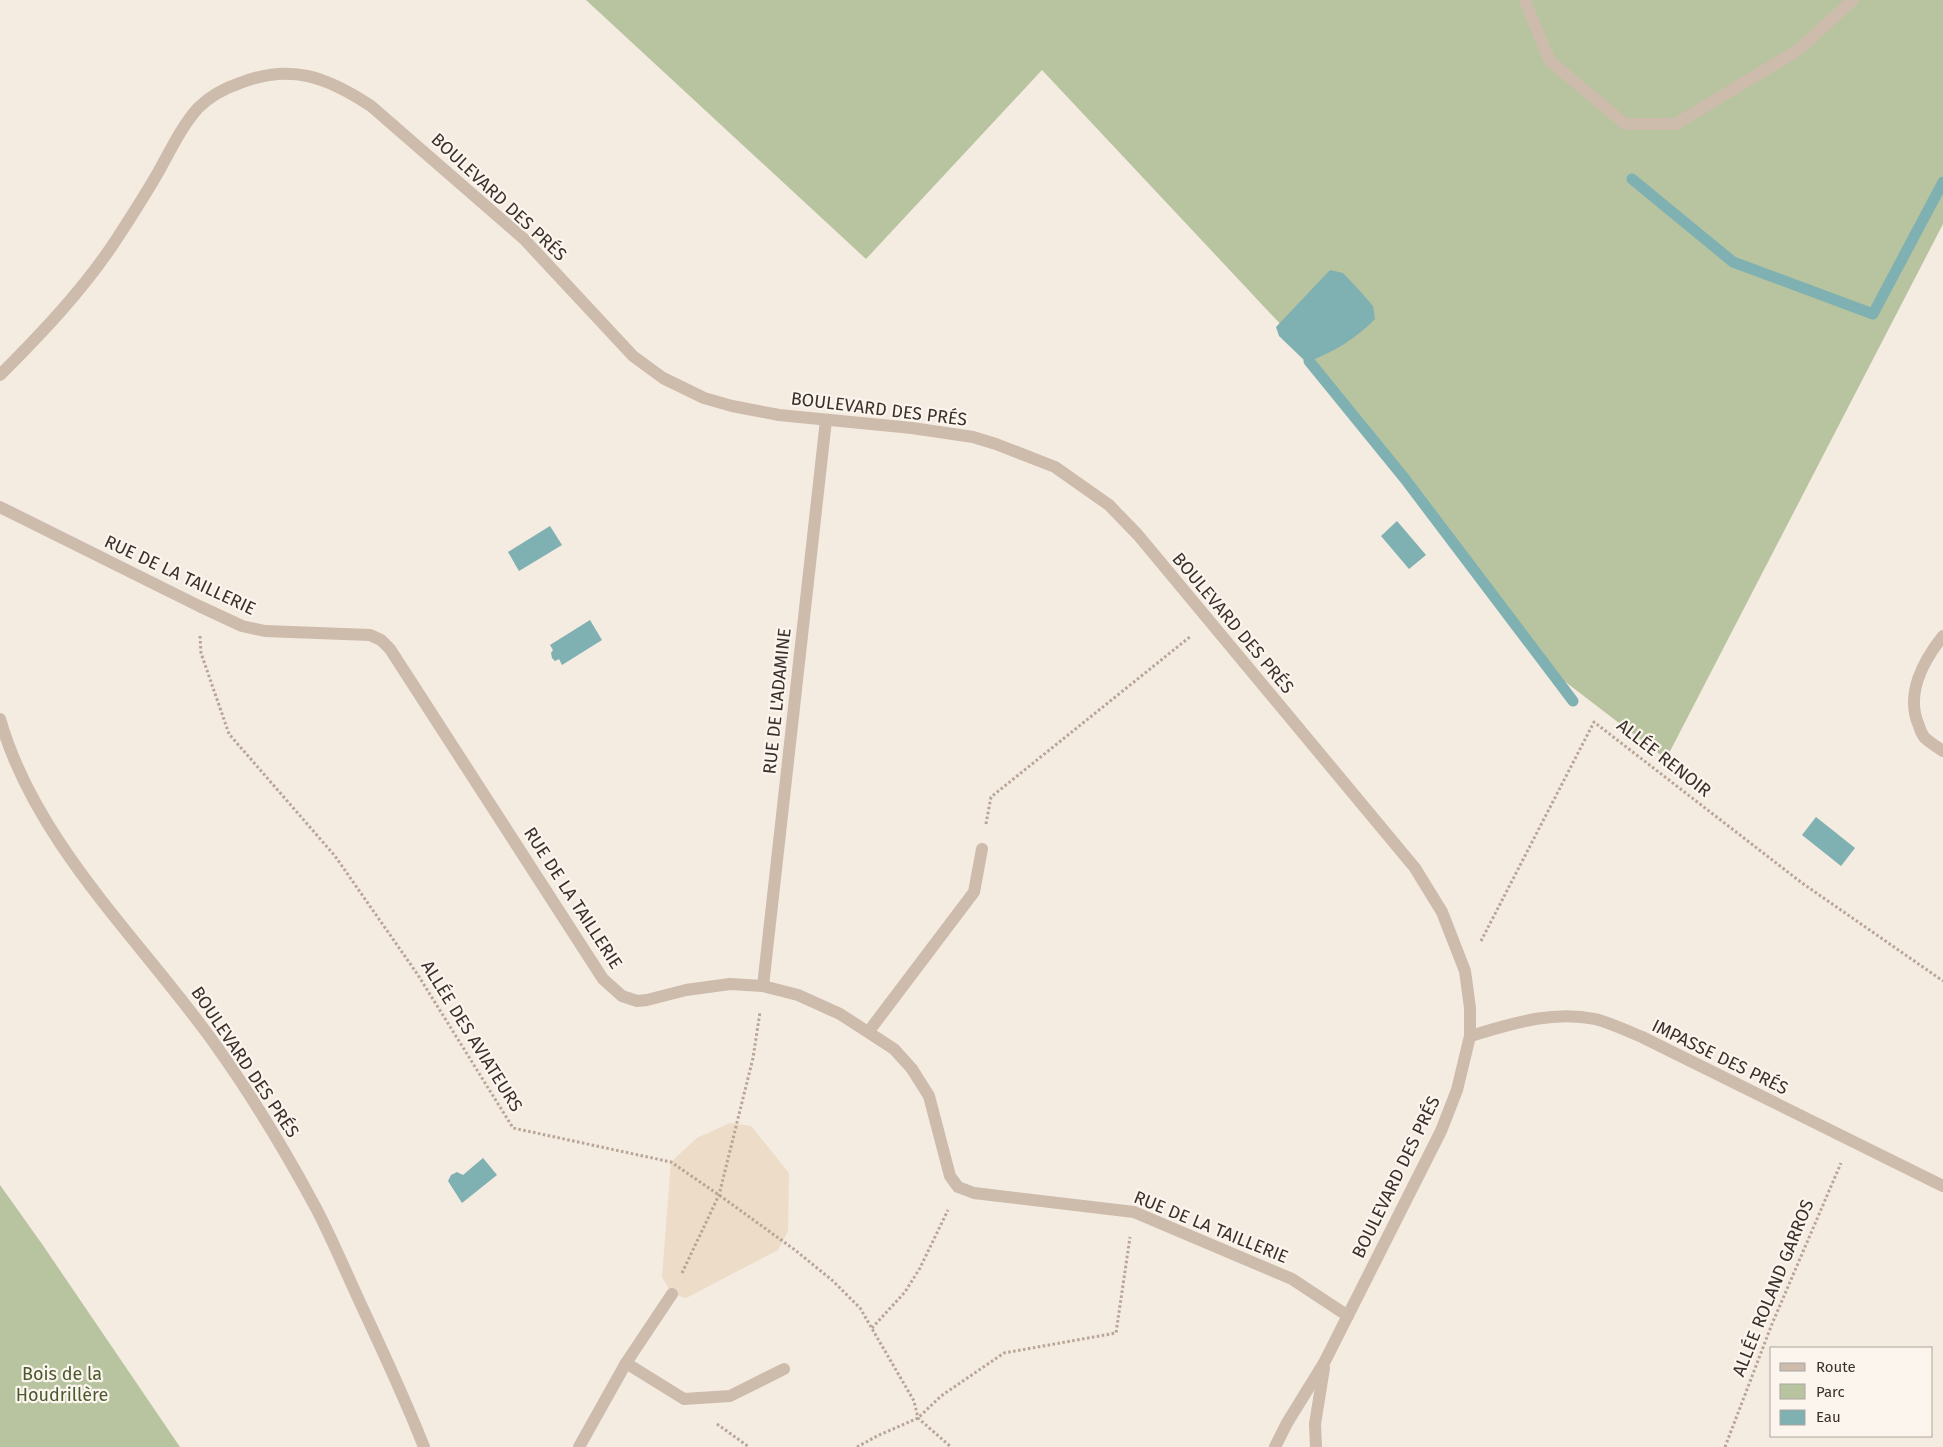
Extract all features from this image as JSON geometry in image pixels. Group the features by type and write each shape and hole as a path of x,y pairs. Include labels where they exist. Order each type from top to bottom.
{"street":[{"path":"1525,1 1550,61 1625,124 1676,124 1798,50 1853,0"},
{"name":"BOULEVARD DES PRÉS","path":"0,375 45,329 115,242 150,187 186,122 199,107 232,86 249,79 289,72 309,75 328,81 350,92 371,106 524,239 633,356 663,378 704,398 732,406 779,414 912,428 973,437 1020,452 1055,467 1109,505 1138,535 1415,868 1442,912 1465,971 1470,1008 1470,1036 1456,1090 1441,1130 1324,1364 1287,1422 1275,1447"},
{"name":"RUE DE L'ADAMINE","path":"764,986 826,420"},
{"name":"RUE DE LA TAILLERIE","path":"0,507 199,606 254,629 370,635 381,640 390,648 603,978 622,996 637,1001 647,1000 686,990 730,984 764,986 798,995 840,1014 868,1031 894,1049 912,1069 929,1096 950,1176 958,1187 974,1193 1134,1212 1292,1279 1348,1316"},
{"path":"1943,636 1921,672 1915,688 1913,704 1915,718 1923,736 1943,751"},
{"name":"BOULEVARD DES PRÉS","path":"0,719 4,734 24,780 44,819 104,903 164,976 217,1047 273,1131 318,1212 407,1404 424,1447"},
{"path":"868,1031 974,892 982,849"},
{"name":"IMPASSE DES PRÉS","path":"1470,1036 1522,1020 1562,1015 1596,1019 1642,1037 1943,1186"},
{"path":"579,1447 626,1363 672,1294"},
{"path":"626,1363 684,1399 730,1396 784,1369"},
{"name":"BOULEVARD DES PRÉS","path":"1316,1447 1315,1424 1324,1364"}],"path":[{"name":"ALLÉE DES AVIATEURS","path":"199,606 201,654 229,734 335,856 418,975 513,1128 671,1162 719,1195 795,1250 860,1308 914,1401 918,1418"},
{"path":"982,849 992,797 1181,645 1208,621"},
{"name":"ALLÉE RENOIR","path":"1465,971 1594,722 1802,883 1943,981"},
{"path":"672,1294 719,1195 752,1058 764,986"},
{"name":"ALLÉE ROLAND GARROS","path":"1725,1447 1772,1324 1851,1142"},
{"path":"872,1328 905,1292 920,1268 958,1187"},
{"path":"858,1447 879,1435 918,1418 942,1396 1004,1353 1116,1333 1134,1212"},
{"path":"918,1418 951,1447"}],"green space":[{"path":"586,0 1943,0 1943,224 1666,759 1546,667 1300,345 1042,70 866,259"},
{"name":"Bois de la Houdrillère","path":"0,1185 42,1244 180,1447 0,1447"}],"shaded area":[{"path":"730,1123 751,1126 789,1173 788,1231 778,1250 686,1298 672,1294 662,1277 671,1162 697,1138"}],"water":[{"path":"1330,270 1343,273 1360,291 1373,306 1375,319 1343,345 1325,355 1306,362 1279,336 1276,327"},
{"path":"1397,521 1426,555 1409,569 1381,536"},
{"path":"550,526 562,545 519,571 508,552"},
{"path":"590,620 602,640 562,665 559,659 555,661 552,658 551,653 553,650 550,645"},
{"path":"1816,817 1855,848 1841,866 1802,835"},
{"path":"483,1158 497,1175 462,1203 448,1181 451,1175 457,1172 463,1175"}],"waterway":[{"path":"1632,179 1733,262 1873,314 1943,182"},
{"path":"1309,361 1405,479 1573,701"}]}
